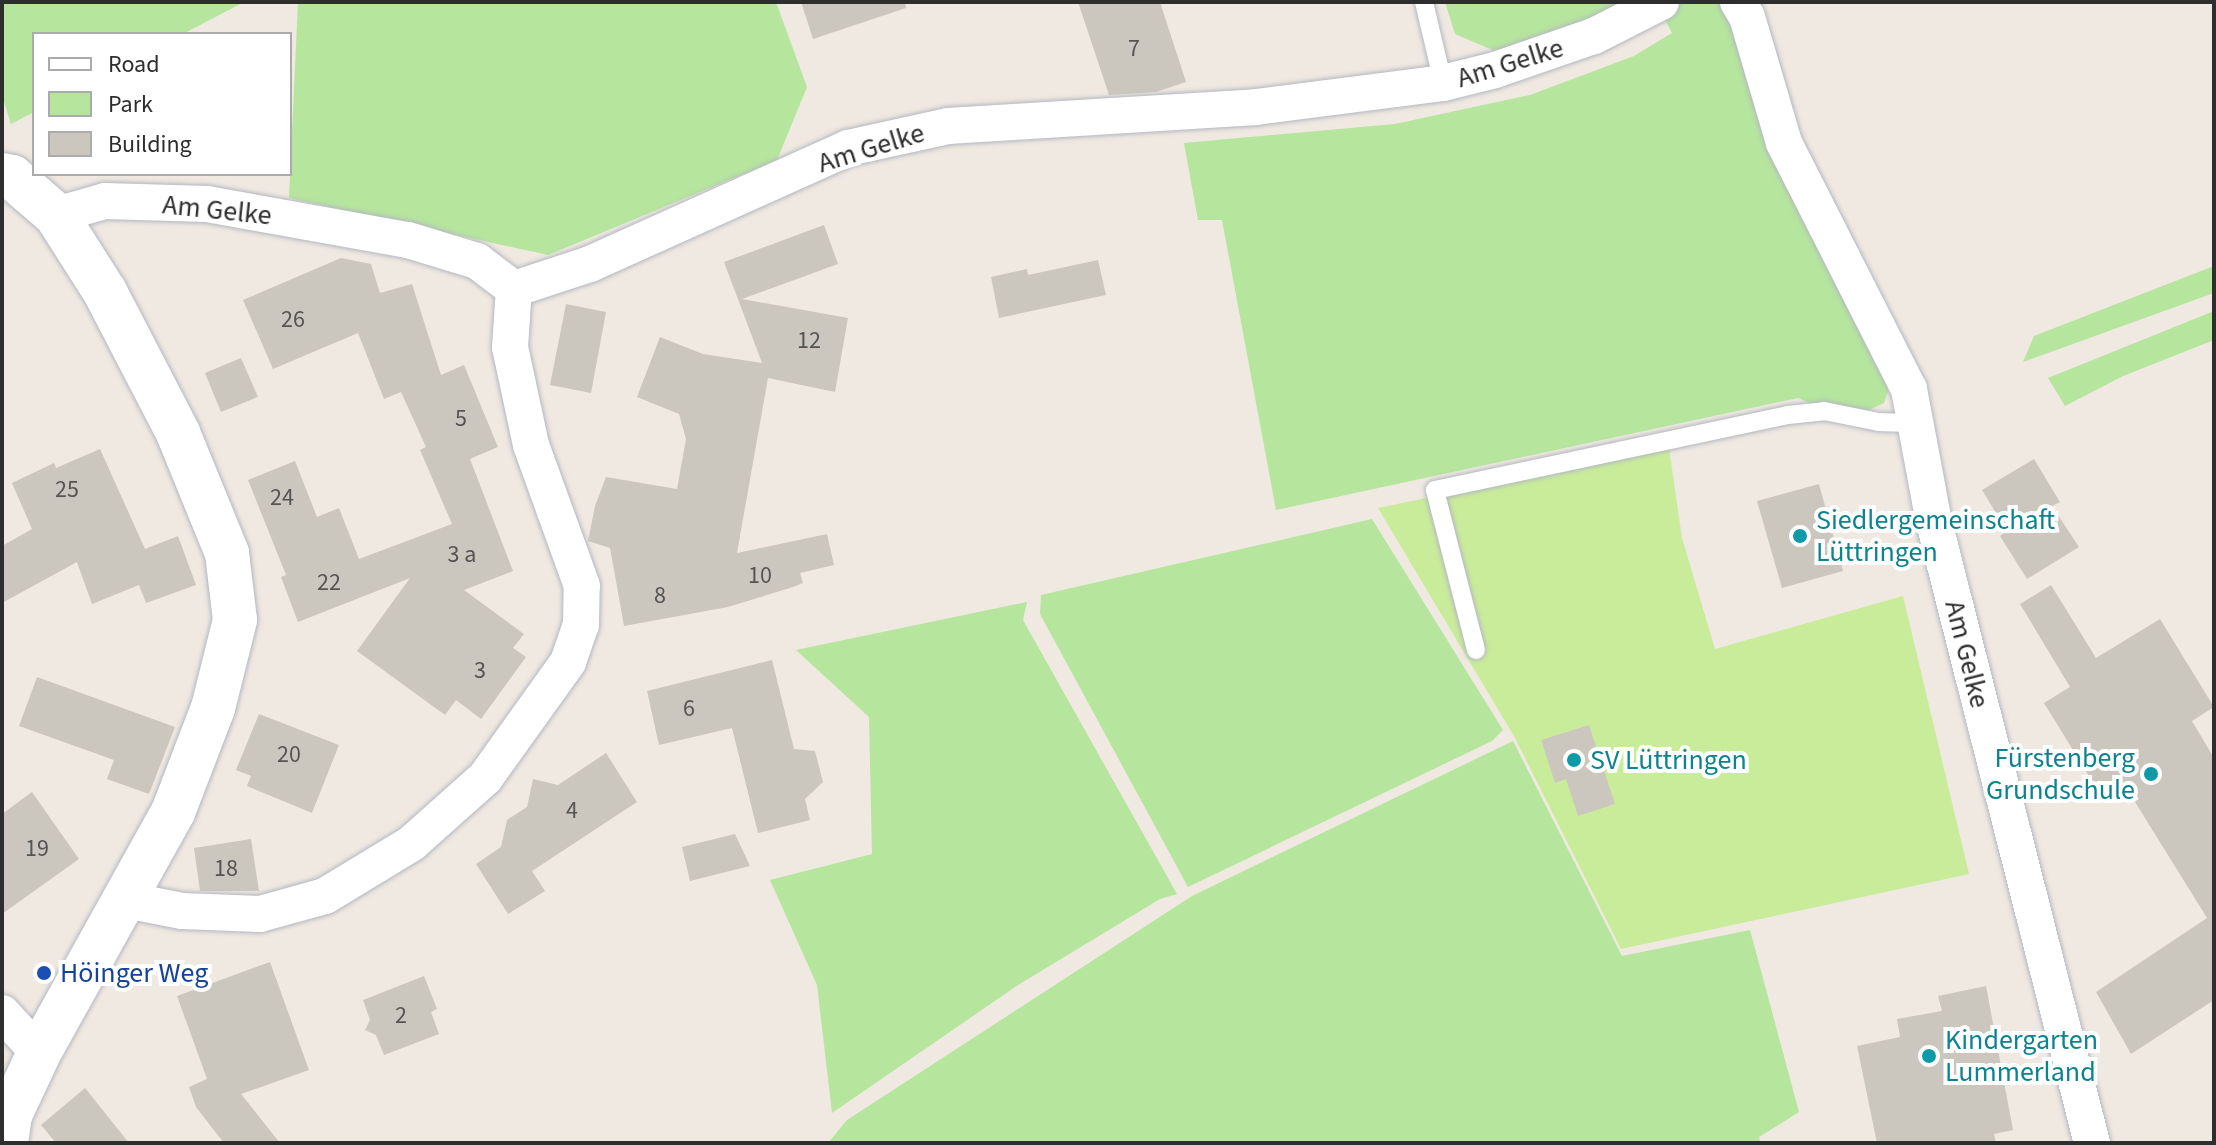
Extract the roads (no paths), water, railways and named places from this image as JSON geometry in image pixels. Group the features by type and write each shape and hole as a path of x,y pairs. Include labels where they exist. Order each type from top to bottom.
{"street":[{"name":"Am Gelke","path":"56,215 105,201 207,204 408,240 477,261 514,289 590,264 848,148 948,126 1256,107 1443,83 1495,70 1594,36 1661,2"},
{"name":"Am Gelke","path":"1738,2 1747,17 1784,143 1825,230 1909,389 1934,522 2092,1143"},
{"path":"2,175 12,177 56,215 105,292 178,433 227,553 235,620 213,708 173,812 39,1053 10,1115 6,1143"},
{"path":"126,900 182,911 260,914 325,896 412,843 485,778 568,662 581,625 582,586 531,445 510,347 514,289"},
{"path":"2,1013 39,1053"}],"lane":[{"path":"1424,2 1443,83"},
{"path":"1476,650 1435,490 1788,415 1824,411 1879,422 1914,423"}],"place":[{"name":"Siedlergemeinschaft Lüttringen","path":"1800,536"},
{"name":"SV Lüttringen","path":"1574,760"},
{"name":"Fürstenberg Grundschule","path":"2151,774"},
{"name":"Höinger Weg","path":"44,973"},
{"name":"Kindergarten Lummerland","path":"1929,1056"}]}
